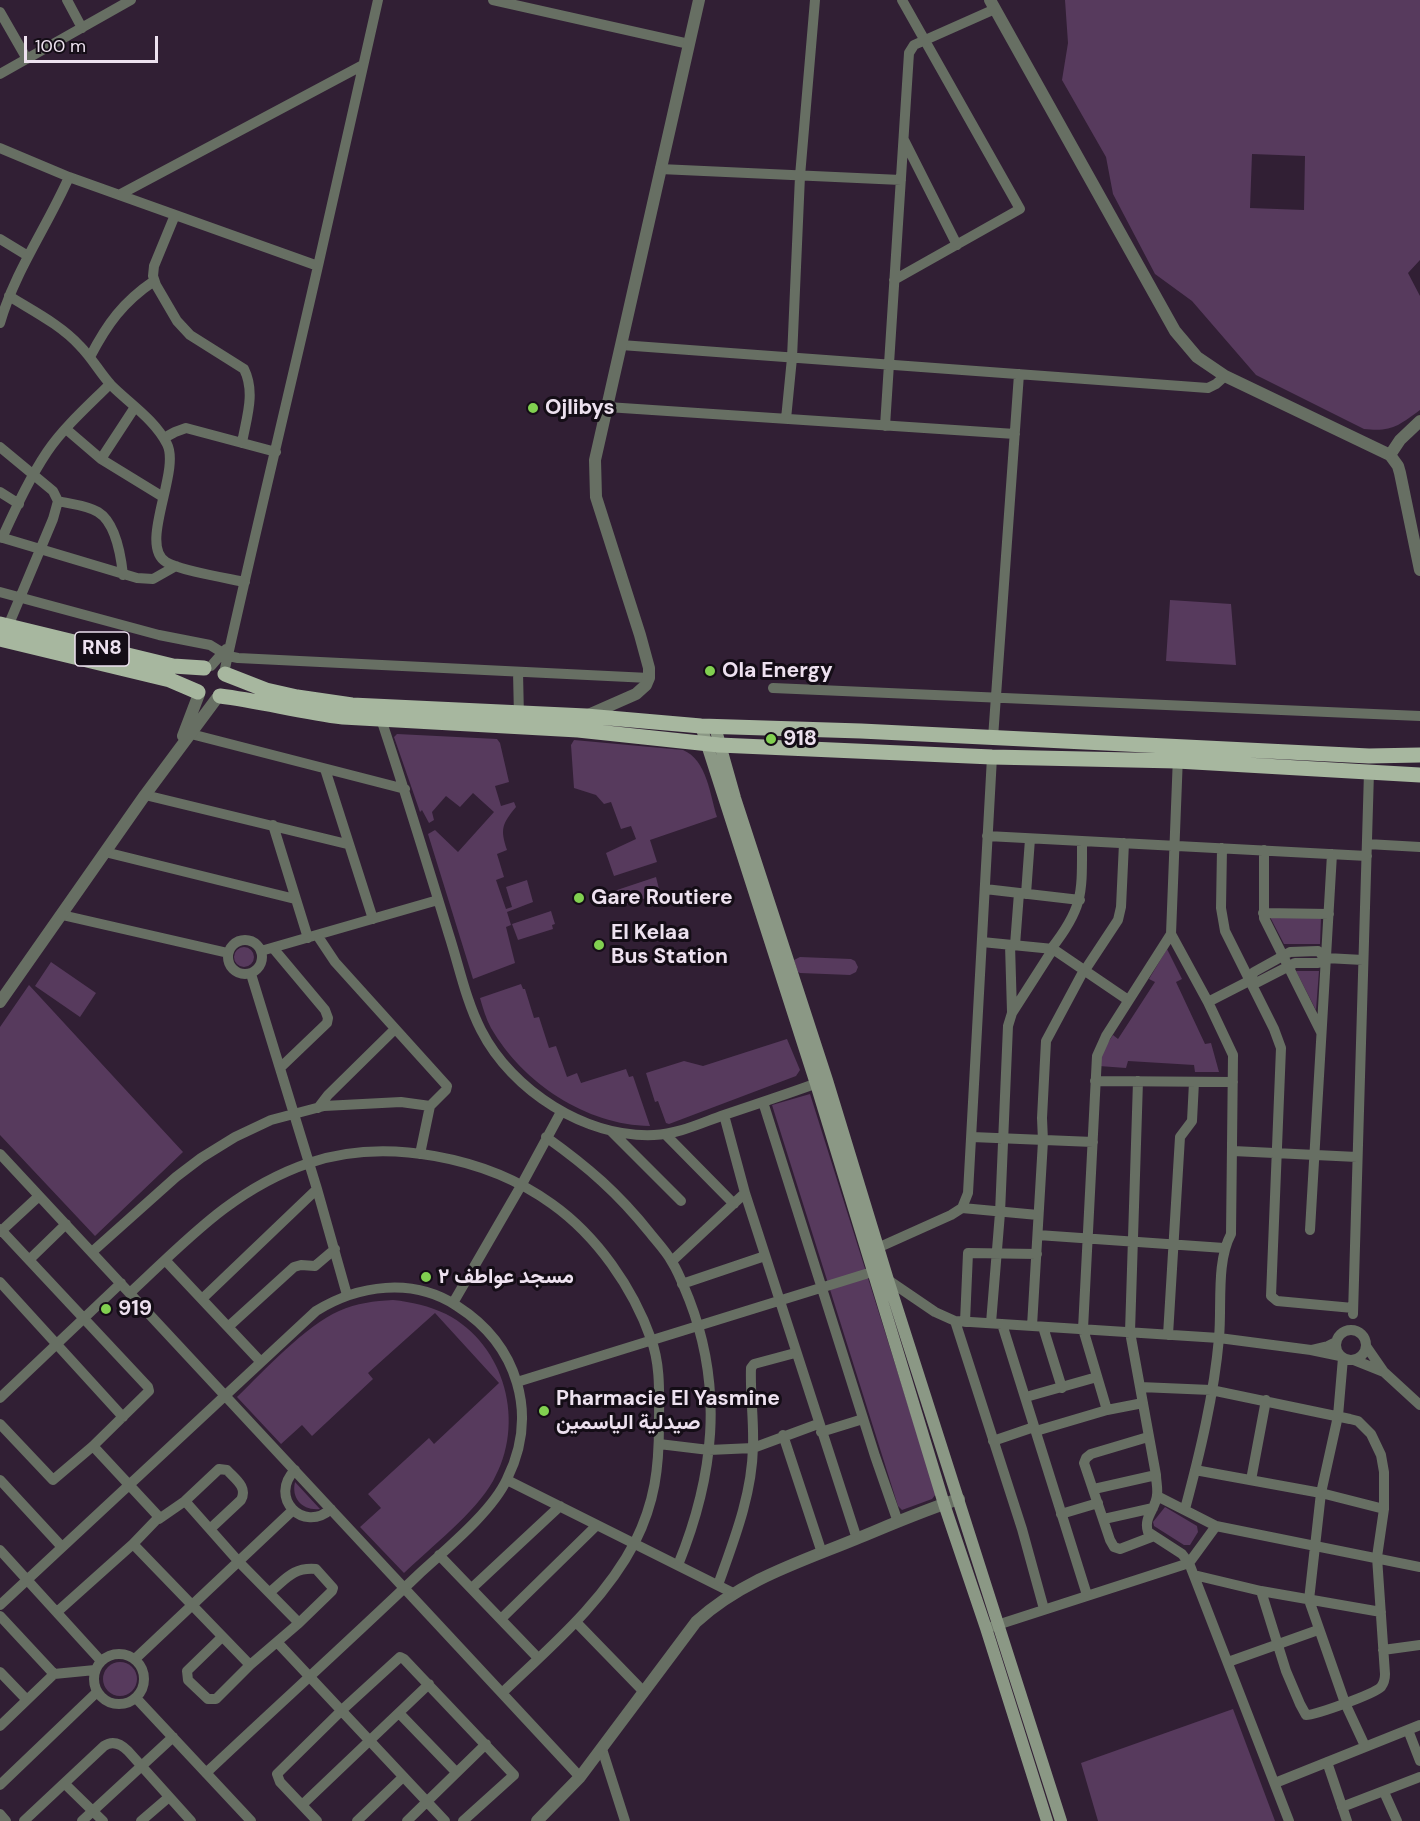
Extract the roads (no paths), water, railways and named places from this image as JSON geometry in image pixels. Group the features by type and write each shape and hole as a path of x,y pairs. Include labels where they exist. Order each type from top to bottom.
{"main road":[{"name":"RN8","path":"3,632 172,673 216,670 249,692 316,714 381,719 518,720 586,716 708,727 993,738 1416,774"},
{"path":"199,693 195,677 216,670 228,685 219,697"},
{"name":"RN8","path":"172,673 206,699 249,692 352,705 518,720 578,730 713,744 992,757 1178,754 1417,756"},
{"path":"708,727 821,1082 872,1250 944,1504 992,1627 1061,1821"},
{"path":"1416,774 1417,756"},
{"path":"872,1250 879,1278 960,1499 992,1627 1047,1821"}],"street":[{"path":"67,0 82,28"},
{"path":"0,74 131,0"},
{"path":"216,670 226,654 245,582 378,0"},
{"path":"493,0 689,44"},
{"path":"578,730 586,716 636,694 646,685 649,678 649,668 640,635 596,497 595,460 699,0"},
{"path":"786,419 792,358 800,176 815,0"},
{"path":"894,280 1020,209 902,0"},
{"path":"885,426 909,53 914,45 993,4 1175,331 1197,357 1225,376 1390,455 1400,473 1420,570"},
{"path":"0,12 27,59"},
{"path":"119,195 363,65"},
{"path":"903,140 957,245"},
{"path":"0,148 69,177 318,266"},
{"path":"660,169 901,180"},
{"path":"0,323 9,296 28,256 51,217 69,177"},
{"path":"175,215 154,266 154,281 177,321 190,335 244,369 250,392 242,443"},
{"path":"0,239 28,256"},
{"path":"90,357 107,325 119,311 154,281"},
{"path":"9,296 69,335 111,384 148,418 164,438 171,454 170,468 159,511 157,547 160,558 176,566 245,582"},
{"path":"621,345 1208,388 1225,376"},
{"path":"993,738 1019,374"},
{"path":"111,384 66,429 48,451 33,474 1,537 123,575 145,579 153,579 176,566"},
{"path":"101,459 135,407"},
{"path":"607,407 1015,435"},
{"path":"1390,455 1400,440 1420,421"},
{"path":"164,438 186,428 276,452"},
{"path":"66,429 101,459 163,497"},
{"path":"0,447 56,494 58,501 40,550 3,632"},
{"path":"0,492 19,504"},
{"path":"58,501 96,510 103,515 119,546 123,575"},
{"path":"0,592 159,635 210,645 226,654 299,662 649,678"},
{"path":"518,672 518,720"},
{"path":"773,688 1420,716"},
{"path":"173,756 188,726 199,693"},
{"path":"0,1002 173,756 219,697"},
{"path":"381,719 481,1030 512,1074 529,1090 561,1112 610,1131 637,1135 681,1131 821,1082"},
{"path":"191,734 405,789"},
{"path":"1178,754 1171,934 1208,1002 1233,1055 1231,1234 1224,1248 1219,1338 1211,1390 1185,1509"},
{"path":"872,1250 951,1215 962,1208 968,1193 992,757"},
{"path":"324,769 373,920"},
{"path":"1353,1311 1338,1337 1337,1352 1346,1358 1362,1354 1364,1341 1353,1311 1369,771"},
{"path":"145,795 347,844"},
{"path":"273,825 295,899 312,937 447,1086 446,1090 430,1106 420,1154"},
{"path":"987,836 1366,856"},
{"path":"1012,1013 1013,945 1030,838"},
{"path":"1082,841 1080,900 1071,922 1012,1013 1008,1026 997,1254 996,1324 1026,1397 1087,1595"},
{"path":"1062,1388 1038,1326 1038,1215 1046,1041 1084,970 1119,920 1124,843"},
{"path":"1367,844 1420,847"},
{"path":"1222,848 1222,920 1227,936 1281,1048 1271,1296 1277,1301 1353,1311"},
{"path":"1264,850 1263,913 1285,962 1322,1033"},
{"path":"105,852 295,899"},
{"path":"1310,1230 1332,854"},
{"path":"985,889 1080,900"},
{"path":"261,951 438,900"},
{"path":"1263,913 1329,914"},
{"path":"62,915 228,953"},
{"path":"1107,1410 1083,1329 1097,1056 1101,1045 1128,1000 1171,934"},
{"path":"244,940 254,943 261,951 259,967 251,974 240,974 228,964 228,953 233,944 244,940"},
{"path":"982,942 1052,949 1128,1000"},
{"path":"273,948 325,1010 328,1018 327,1023 280,1068"},
{"path":"1208,1002 1249,981 1254,972 1285,962 1290,952 1318,951 1326,958 1364,960"},
{"path":"251,974 318,1189 347,1295"},
{"path":"318,1108 328,1095 395,1029"},
{"path":"1095,1081 1233,1082"},
{"path":"1138,1081 1135,1241 1130,1332 1156,1475 1157,1496 1146,1520 1146,1526 1148,1532 1182,1554 1189,1563 1289,1821"},
{"path":"1168,1335 1180,1137 1192,1121 1194,1082"},
{"path":"92,1252 176,1177 201,1158 235,1137 271,1120 318,1108 400,1102 430,1106"},
{"path":"763,1102 863,1419 898,1522"},
{"path":"453,1303 561,1112"},
{"path":"724,1115 745,1194 857,1539"},
{"path":"610,1131 681,1201"},
{"path":"665,1134 734,1204"},
{"path":"546,1137 608,1185 643,1224 672,1261 699,1327 709,1370 711,1409 709,1450 701,1498 690,1536 678,1565"},
{"path":"972,1137 1093,1142"},
{"path":"1233,1151 1357,1157"},
{"path":"130,1293 202,1225 236,1199 310,1163 346,1155 389,1152 420,1154 476,1166 522,1184 554,1205 588,1236 616,1271 637,1305 652,1342 659,1382 658,1470 649,1509 634,1543 604,1589 576,1622 502,1693"},
{"path":"0,1154 580,1777"},
{"path":"202,1299 318,1189"},
{"path":"672,1261 745,1194"},
{"path":"0,1424 53,1480 148,1394 148,1387 0,1230 39,1196"},
{"path":"962,1208 1038,1215"},
{"path":"29,1260 66,1224"},
{"path":"1038,1235 1224,1248"},
{"path":"228,1327 294,1267 315,1266 335,1249"},
{"path":"1037,1254 968,1253 960,1321 993,1441 1022,1529 1044,1609"},
{"path":"682,1284 765,1256"},
{"path":"165,1260 260,1361"},
{"path":"517,1382 823,1288 879,1278 935,1312 960,1321 1219,1338 1311,1350 1346,1358 1384,1372"},
{"path":"1,1284 123,1417"},
{"path":"0,1398 121,1284"},
{"path":"0,1605 316,1311 347,1295 395,1287 415,1290 453,1303 472,1315 489,1331 501,1348 517,1382 522,1403 520,1443 507,1480 484,1512 440,1555 206,1773"},
{"path":"1311,1350 1328,1346 1350,1330 1360,1333 1384,1372 1420,1406"},
{"path":"718,1585 747,1496 753,1448 751,1368 754,1364 795,1353"},
{"path":"1346,1358 1338,1416 1320,1493 1309,1600 1345,1703 1365,1746"},
{"path":"1026,1397 1097,1377"},
{"path":"1140,1387 1211,1390 1338,1416 1358,1421 1376,1443 1384,1473 1384,1509 1377,1557 1385,1674 1383,1685 1374,1692 1312,1715 1306,1715 1277,1645 1261,1591"},
{"path":"1251,1480 1266,1400"},
{"path":"993,1441 1107,1410 1143,1403"},
{"path":"659,1444 709,1450 753,1448 783,1435 863,1419"},
{"path":"783,1435 822,1553"},
{"path":"1148,1437 1087,1457 1084,1463 1110,1540 1117,1548 1154,1536"},
{"path":"93,1446 159,1515 159,1520"},
{"path":"57,1612 219,1469 227,1470 243,1488 244,1494 241,1500 210,1529"},
{"path":"295,1470 288,1478 285,1491 288,1503 293,1510 300,1515 312,1518 324,1515 331,1509"},
{"path":"1195,1470 1320,1493 1384,1509"},
{"path":"1094,1489 1156,1475"},
{"path":"0,1480 62,1547"},
{"path":"507,1480 733,1593"},
{"path":"1157,1496 1216,1526 1420,1567"},
{"path":"537,1821 580,1777 696,1622 712,1607 770,1574 960,1499"},
{"path":"185,1500 239,1562 300,1623"},
{"path":"1061,1514 1098,1503"},
{"path":"472,1588 560,1506"},
{"path":"1104,1519 1153,1509"},
{"path":"135,1659 293,1510"},
{"path":"501,1619 597,1525"},
{"path":"992,1627 1189,1563 1216,1526"},
{"path":"133,1544 250,1665"},
{"path":"0,1550 57,1612 98,1666"},
{"path":"440,1555 538,1658"},
{"path":"222,1637 186,1671 188,1680 208,1700 212,1701 300,1623 332,1592 333,1588 331,1583 316,1569 306,1568 294,1571 270,1592"},
{"path":"1194,1575 1261,1591 1382,1612"},
{"path":"0,1616 54,1674"},
{"path":"576,1622 644,1692"},
{"path":"1228,1662 1318,1630"},
{"path":"277,1642 445,1821"},
{"path":"1383,1650 1420,1645"},
{"path":"0,1726 54,1674 98,1666 112,1654 124,1654 135,1659 142,1668 145,1678 143,1689 136,1698 127,1703 116,1704 105,1700 97,1692 94,1682 98,1666"},
{"path":"313,1820 280,1782 277,1774 398,1658 404,1659 429,1684 514,1776 463,1821"},
{"path":"0,1672 27,1700"},
{"path":"302,1805 429,1684"},
{"path":"0,1785 97,1692"},
{"path":"136,1698 251,1821"},
{"path":"399,1713 456,1773"},
{"path":"1275,1783 1420,1725"},
{"path":"1408,1730 1420,1761"},
{"path":"82,1821 173,1737"},
{"path":"24,1821 107,1744 121,1744 191,1821"},
{"path":"407,1821 486,1744"},
{"path":"602,1749 625,1821"},
{"path":"1327,1762 1347,1821"},
{"path":"357,1821 404,1777"},
{"path":"1342,1807 1420,1777"},
{"path":"65,1784 103,1821"},
{"path":"1384,1792 1397,1821"},
{"path":"141,1821 169,1797"},
{"path":"0,1814 6,1821"}],"place":[{"name":"Ojlibys","path":"533,408"},
{"name":"Ola Energy","path":"710,671"},
{"name":"918","path":"771,739"},
{"name":"Gare Routiere","path":"579,898"},
{"name":"El Kelaa Bus Station","path":"599,945"},
{"name":"مسجد عواطف ٢","path":"426,1277"},
{"name":"919","path":"106,1309"},
{"name":"Pharmacie El Yasmine صيدلية الياسمين","path":"544,1411"}]}
